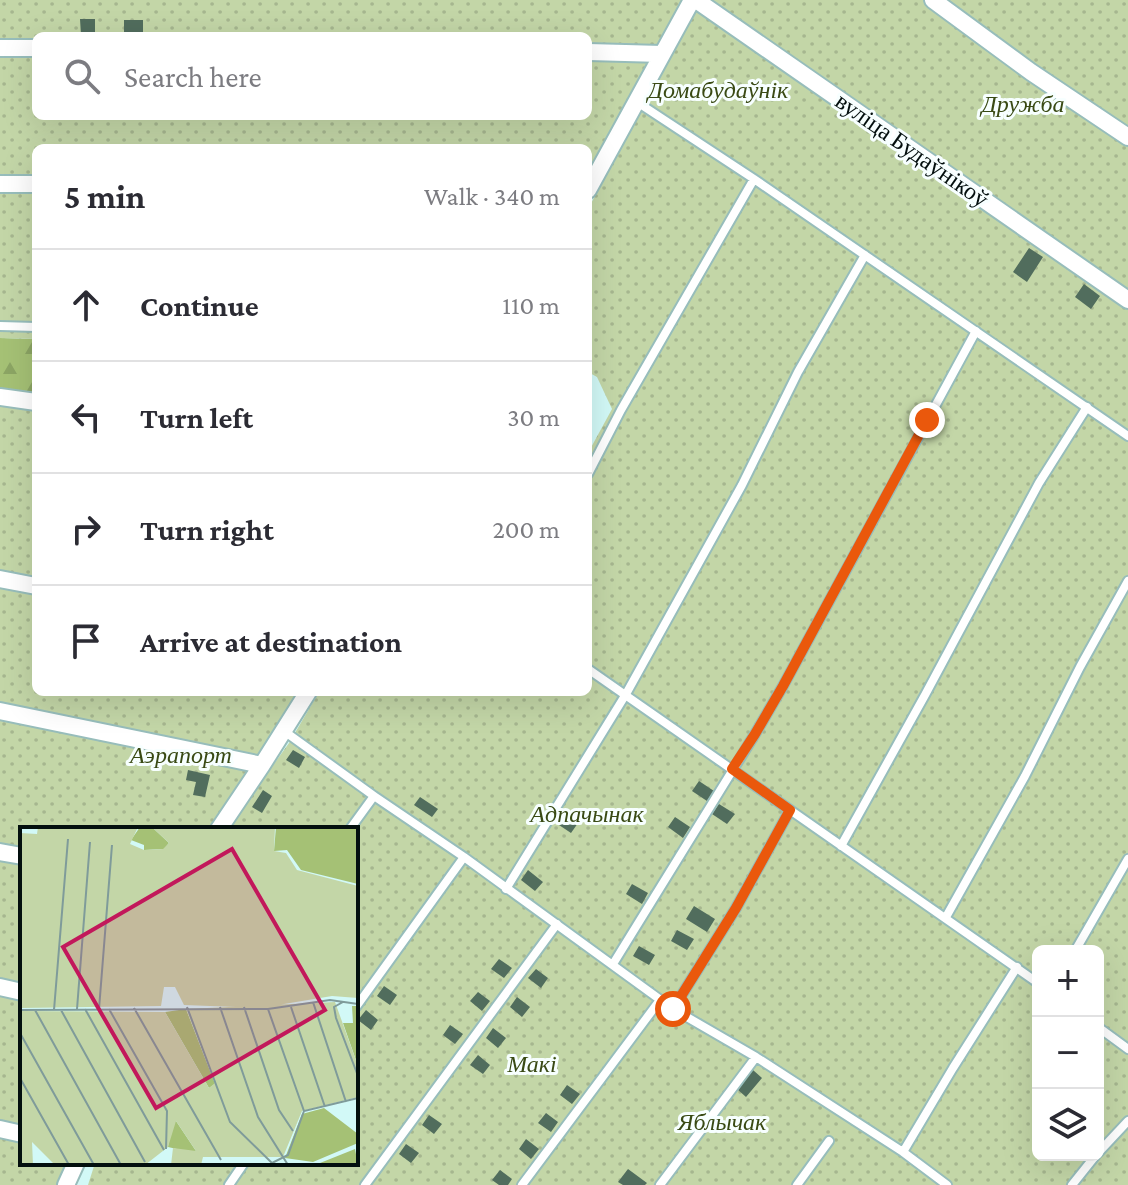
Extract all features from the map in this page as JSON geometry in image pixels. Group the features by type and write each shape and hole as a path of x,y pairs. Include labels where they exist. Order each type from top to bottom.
{"street":[{"path":"592,182 694,0"},
{"name":"вуліца Будаўнікоў","path":"694,0 1128,300"},
{"path":"933,0 1031,72 1128,137"},
{"path":"0,48 32,48"},
{"path":"592,52 662,54"},
{"path":"0,184 32,184"},
{"path":"0,397 32,401"},
{"path":"0,579 32,585"},
{"path":"220,827 305,696"},
{"path":"0,711 262,765"},
{"path":"0,852 20,856"},
{"path":"0,987 20,992"},
{"path":"0,1129 20,1134"},
{"path":"66,1185 75,1165"}],"lane":[{"path":"636,101 1128,436"},
{"path":"592,466 754,179"},
{"path":"506,889 626,694 742,485 798,372 865,255"},
{"path":"0,326 32,327"},
{"path":"613,964 783,686 976,331"},
{"path":"841,846 1039,483 1087,407"},
{"path":"946,917 1128,581"},
{"path":"592,672 1032,978"},
{"path":"284,730 673,1009 756,1057 903,1152 947,1185"},
{"path":"351,827 374,796"},
{"path":"673,1009 736,908 790,810"},
{"path":"358,1004 464,857"},
{"path":"1078,945 1128,859"},
{"path":"365,1185 557,924"},
{"path":"903,1152 1017,967"},
{"path":"522,1185 660,1000"},
{"path":"1104,1031 1128,1049"},
{"path":"660,1185 756,1057"},
{"path":"1104,1147 1128,1121"},
{"path":"797,1185 829,1141"},
{"path":"1072,1185 1091,1161"},
{"path":"229,1185 243,1165"}],"green space":[{"path":"0,0 682,0 592,165 592,144 32,144 32,339 0,338"},
{"path":"701,0 1128,0 1128,1185 88,1185 94,1165 358,1165 358,827 228,827 289,743 317,696 592,696 592,446 612,409 597,377 592,374 592,202"},
{"path":"0,338 32,339 32,394 0,389"},
{"name":"Аэрапорт","path":"0,389 32,394 32,696 296,696 210,827 20,827 20,1165 68,1165 59,1185 0,1185"}],"building":[{"path":"80,19 95,19 95,32 81,32"},
{"path":"124,20 143,20 143,32 124,32"},
{"path":"1029,248 1043,257 1027,282 1013,272"},
{"path":"1084,284 1100,296 1091,309 1075,297"},
{"path":"293,750 305,757 299,768 286,760"},
{"path":"188,770 210,775 205,797 193,795 196,782 186,780"},
{"path":"699,781 714,791 707,801 692,791"},
{"path":"263,790 272,796 262,813 252,807"},
{"path":"420,797 438,809 432,817 414,805"},
{"path":"719,804 735,814 727,824 712,814"},
{"path":"563,813 578,823 571,833 556,823"},
{"path":"675,817 690,827 683,838 668,827"},
{"path":"528,870 543,882 535,891 521,880"},
{"path":"632,884 648,893 642,904 626,894"},
{"path":"694,906 715,919 707,932 686,919"},
{"path":"677,930 694,939 687,950 671,941"},
{"path":"639,946 655,955 649,965 633,956"},
{"path":"499,959 512,968 504,978 491,969"},
{"path":"536,969 548,978 541,988 528,978"},
{"path":"384,986 397,995 390,1005 377,996"},
{"path":"478,992 490,1001 482,1011 470,1001"},
{"path":"517,997 530,1007 522,1017 510,1007"},
{"path":"366,1010 378,1020 371,1030 358,1020"},
{"path":"450,1025 463,1034 455,1044 443,1035"},
{"path":"493,1028 506,1038 498,1048 486,1038"},
{"path":"478,1055 490,1065 483,1074 470,1065"},
{"path":"753,1070 762,1078 746,1097 737,1089"},
{"path":"567,1085 580,1094 572,1104 560,1095"},
{"path":"546,1113 558,1122 551,1132 538,1123"},
{"path":"429,1115 442,1124 434,1134 422,1125"},
{"path":"526,1139 539,1149 531,1159 519,1149"},
{"path":"406,1144 419,1153 411,1163 399,1154"},
{"path":"628,1169 647,1183 623,1185 618,1182"},
{"path":"500,1170 512,1179 508,1185 499,1185 492,1180"}],"route":[{"path":"673,1009 736,908 790,810 732,769 783,686 927,420"}],"park label":[{"name":"Домабудаўнік","path":"718,90"},
{"name":"Дружба","path":"1023,104"},
{"name":"Адпачынак","path":"587,814"},
{"name":"Макі","path":"532,1064"},
{"name":"Яблычак","path":"722,1122"}]}
